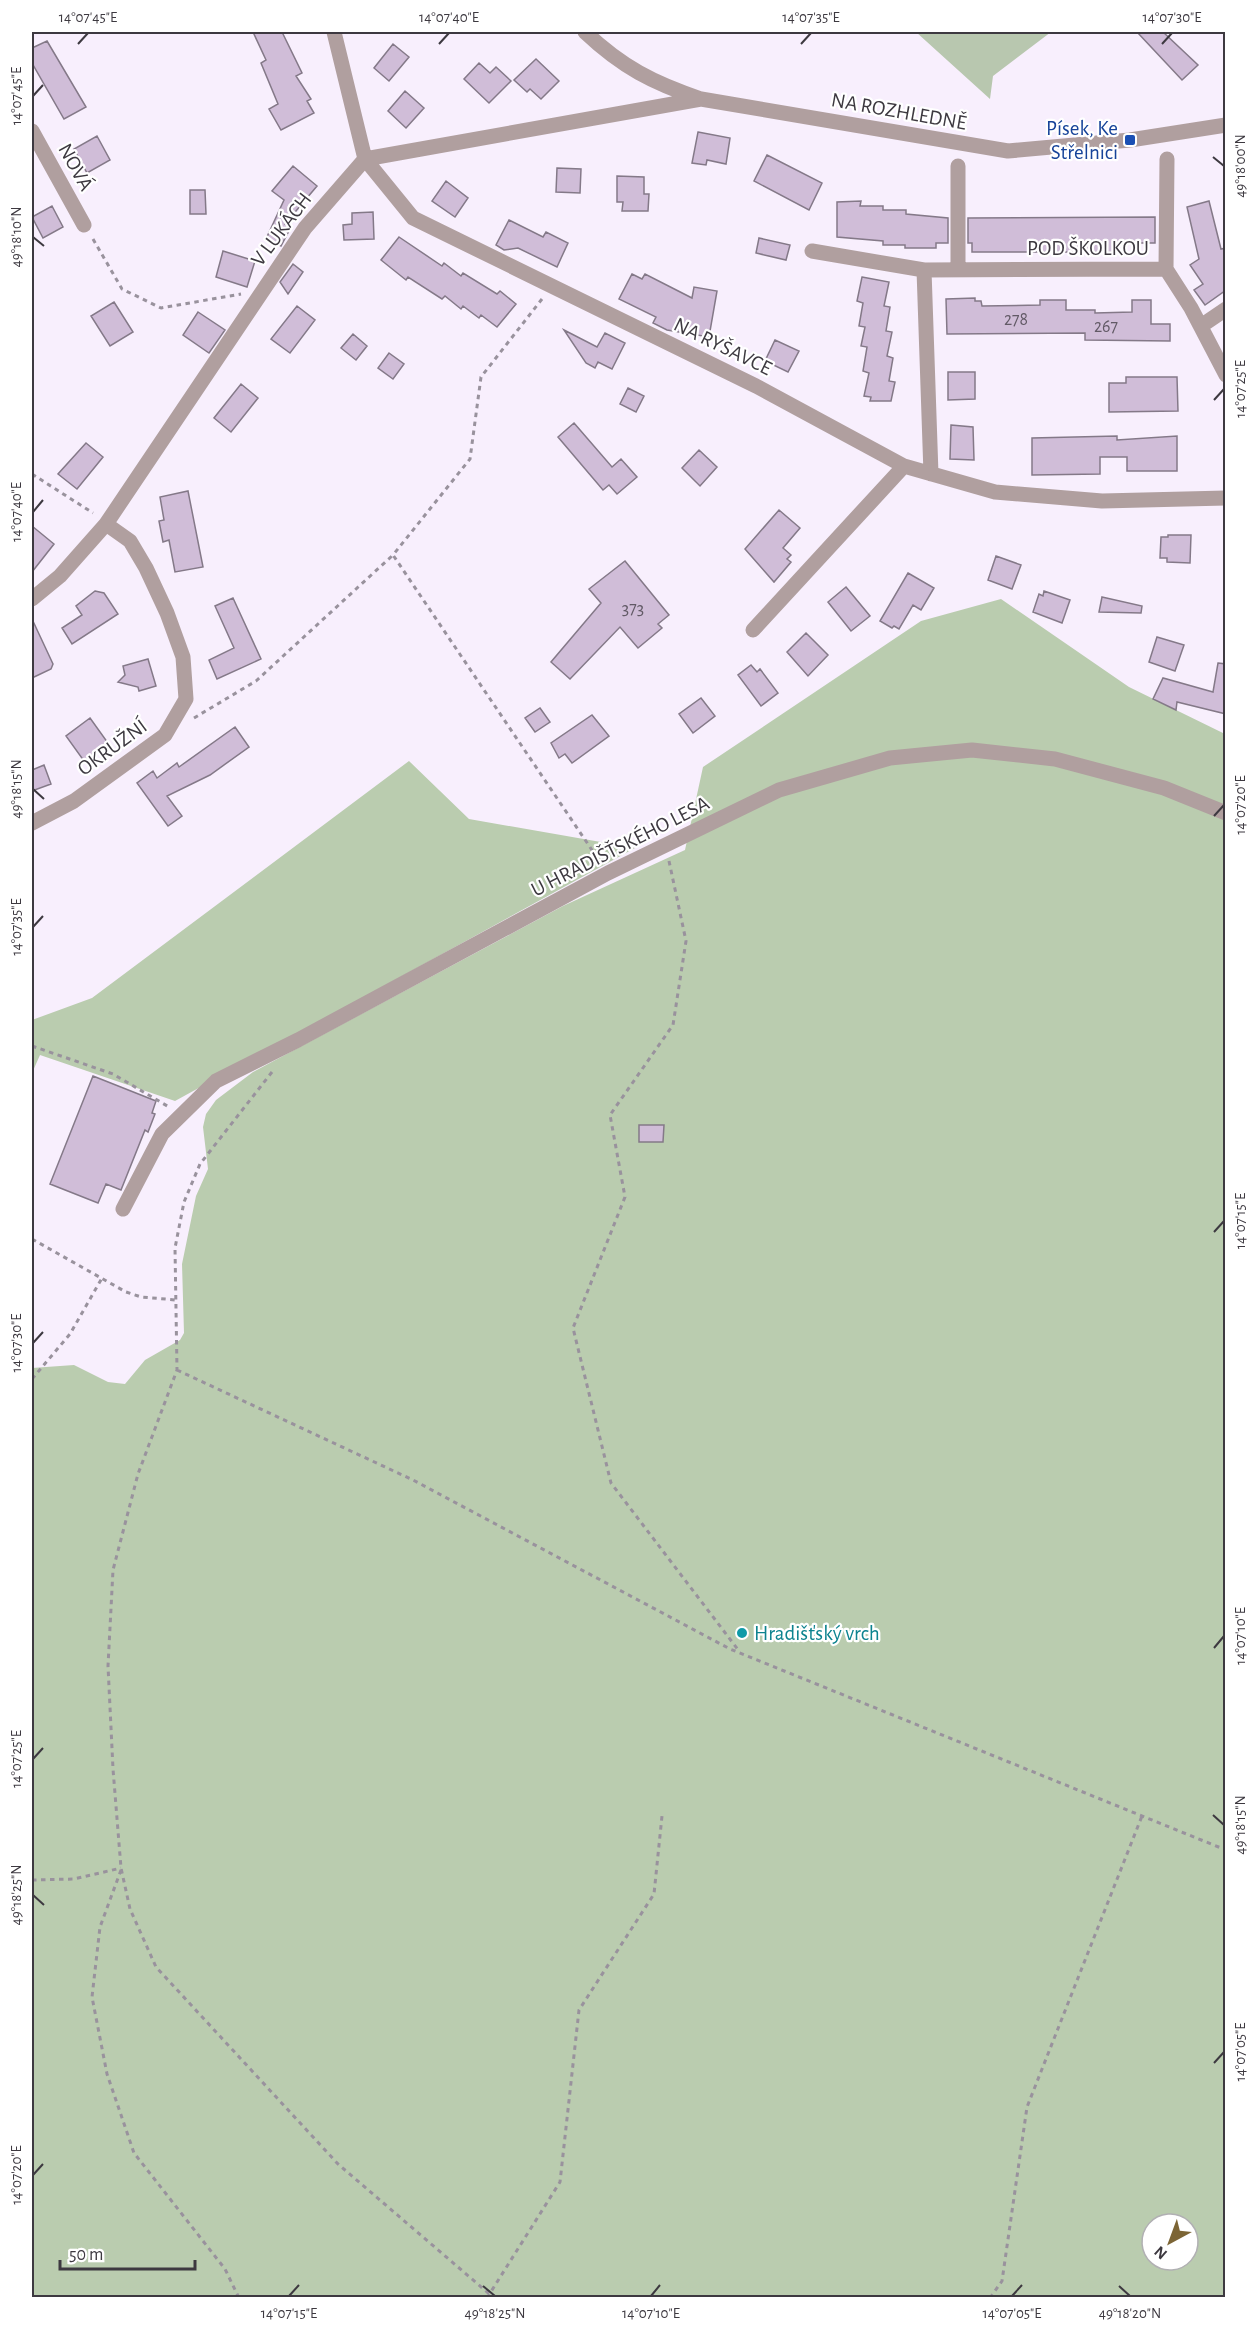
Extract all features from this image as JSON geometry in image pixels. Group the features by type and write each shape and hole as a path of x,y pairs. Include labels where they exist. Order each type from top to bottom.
{"street":[{"name":"NA RYŠAVCE","path":"334,32 365,159 414,218 756,386 904,466 995,492 1102,501 1226,498"},
{"name":"NA ROZHLEDNĚ","path":"585,32 626,66 658,84 701,99 1008,150 1130,140 1226,125"},
{"path":"365,159 701,99"},
{"name":"NOVÁ","path":"32,131 84,225"},
{"name":"V LUKÁCH","path":"32,599 60,576 106,524 305,228 365,159"},
{"path":"1166,269 1167,159"},
{"path":"958,166 958,270"},
{"name":"POD ŠKOLKOU","path":"812,250 924,270 1166,269 1201,327 1226,375"},
{"path":"924,270 931,474"},
{"path":"1201,327 1226,309"},
{"path":"753,630 904,466"},
{"name":"OKRUŽNÍ","path":"32,823 74,801 165,735 186,699 183,657 146,568 130,541 106,524"},
{"name":"U HRADIŠŤSKÉHO LESA","path":"123,1209 162,1134 216,1081 298,1040 608,873 780,790 890,758 972,750 1055,759 1164,788 1226,813"}],"path":[{"path":"84,225 123,289 161,308 262,291"},
{"path":"165,735 256,681 393,555 470,459 481,377 552,286"},
{"path":"32,474 77,501 106,524"},
{"path":"393,555 608,873"},
{"path":"665,845 686,941 673,1025 610,1115 625,1197 573,1328 611,1483 740,1653"},
{"path":"32,1046 113,1074 182,1114"},
{"path":"277,1066 214,1144 192,1181 184,1202 176,1248 177,1370 138,1474 113,1570 108,1666 112,1769 122,1868 130,1909 156,1966 338,2164 494,2298"},
{"path":"32,1239 141,1297 176,1300"},
{"path":"32,1379 70,1334 102,1278"},
{"path":"177,1370 413,1480 740,1653 1226,1850"},
{"path":"489,2296 560,2182 579,2010 654,1894 662,1816"},
{"path":"990,2298 1002,2281 1027,2107 1142,1816"},
{"path":"32,1880 74,1879 122,1868"},
{"path":"122,1868 100,1927 92,1997 107,2074 134,2153 225,2269 238,2298"}],"green space":[{"path":"916,32 1051,32 993,76 990,99"},
{"path":"1001,599 1129,687 1225,734 1225,2297 32,2297 32,1368 74,1365 108,1382 125,1384 145,1360 180,1340 184,1333 182,1264 196,1196 208,1169 203,1127 206,1114 216,1100 253,1072 563,906 685,850 703,767 921,621"},
{"path":"409,761 469,819 635,848 175,1101 40,1055 32,1073 32,1020 92,998"}],"building":[{"path":"253,32 282,32 302,73 296,76 311,99 307,101 314,113 281,130 269,109 278,104 261,63 266,60"},
{"path":"1137,32 1163,32 1198,65 1182,80"},
{"path":"47,41 86,107 64,119 32,63 32,48"},
{"path":"393,44 409,57 389,81 374,68"},
{"path":"536,59 559,81 541,99 530,89 527,92 514,80"},
{"path":"479,63 490,73 496,67 511,81 489,103 464,79"},
{"path":"405,91 424,108 406,128 388,111"},
{"path":"698,132 730,138 726,164 707,160 706,165 692,163"},
{"path":"97,136 110,160 87,173 74,149"},
{"path":"767,155 822,183 809,210 754,181"},
{"path":"293,166 317,186 285,224 291,227 281,246 266,239 284,200 272,191"},
{"path":"557,168 581,169 580,193 556,192"},
{"path":"617,176 644,177 644,194 649,194 648,211 622,211 623,202 617,202"},
{"path":"446,181 468,198 455,217 432,201"},
{"path":"190,190 205,190 206,214 190,214"},
{"path":"861,201 860,206 883,206 883,210 906,210 906,214 948,218 948,243 936,243 936,248 905,248 905,245 883,245 883,241 837,237 837,202"},
{"path":"1209,201 1221,249 1226,248 1226,290 1205,305 1194,290 1203,284 1190,265 1199,259 1187,207"},
{"path":"52,206 63,227 43,238 32,217"},
{"path":"373,212 374,239 344,240 343,225 352,224 352,213"},
{"path":"1155,217 1155,243 1116,243 1116,252 972,252 972,243 968,243 968,218"},
{"path":"509,220 543,237 546,232 568,243 557,267 518,248 504,250 496,245"},
{"path":"399,237 442,266 444,263 461,276 463,273 497,294 500,291 516,304 497,327 481,315 479,318 463,306 461,309 445,296 442,299 408,277 406,280 381,260"},
{"path":"759,238 790,245 786,260 756,253"},
{"path":"223,251 255,261 247,287 216,277"},
{"path":"293,264 303,272 288,294 280,282"},
{"path":"632,274 642,279 645,274 692,298 694,287 717,291 709,337 667,330 653,323 656,317 619,299"},
{"path":"862,277 889,282 884,306 890,307 886,331 892,332 887,356 893,358 889,381 895,382 891,401 870,401 871,397 864,396 869,373 863,371 867,347 861,346 865,327 859,326 863,303 857,301"},
{"path":"975,298 975,301 981,301 982,306 1040,305 1040,300 1066,300 1066,310 1095,310 1095,313 1132,312 1132,300 1151,300 1151,324 1170,324 1170,341 1085,340 1085,333 947,334 946,299"},
{"path":"114,302 133,332 110,346 91,316"},
{"path":"297,306 315,320 290,353 271,339"},
{"path":"198,312 225,330 209,353 183,335"},
{"path":"564,330 597,347 605,333 625,343 612,369 598,362 595,368 586,363"},
{"path":"353,334 367,346 356,360 341,348"},
{"path":"775,340 799,351 788,372 765,361"},
{"path":"389,353 404,364 393,379 378,368"},
{"path":"948,372 975,372 975,399 948,400"},
{"path":"1126,377 1177,377 1178,411 1109,412 1109,383 1126,383"},
{"path":"241,384 258,398 231,432 214,418"},
{"path":"628,388 644,396 636,412 620,404"},
{"path":"574,423 612,467 621,459 637,477 617,494 609,485 603,490 558,437"},
{"path":"951,425 973,427 974,460 950,459"},
{"path":"1117,436 1117,440 1177,436 1177,471 1127,471 1127,457 1100,457 1100,474 1032,475 1032,438"},
{"path":"86,443 103,457 77,489 58,474"},
{"path":"699,450 717,467 700,486 682,468"},
{"path":"188,491 203,567 175,572 169,540 163,542 159,521 164,520 160,497"},
{"path":"779,510 800,528 783,548 791,555 787,559 791,562 774,582 745,549"},
{"path":"32,526 54,544 32,572"},
{"path":"1168,535 1191,535 1190,563 1167,562 1167,558 1160,558 1161,537 1168,537"},
{"path":"996,556 1021,565 1012,589 988,580"},
{"path":"625,561 669,615 658,624 662,628 638,648 620,627 570,679 551,662 601,603 589,589"},
{"path":"908,573 934,588 921,610 913,605 899,629 894,626 892,628 880,621"},
{"path":"846,587 870,616 851,631 828,602"},
{"path":"95,591 104,593 118,614 72,644 62,628 82,615 76,606"},
{"path":"1044,591 1070,600 1062,623 1033,612 1039,594 1043,596"},
{"path":"1102,597 1142,606 1141,613 1099,612"},
{"path":"233,598 261,659 217,679 209,660 234,648 215,606"},
{"path":"32,619 53,664 51,669 32,678"},
{"path":"806,633 828,655 808,676 787,652"},
{"path":"1157,637 1184,645 1175,671 1149,662"},
{"path":"148,659 156,686 139,691 138,687 118,682 125,675 123,666"},
{"path":"1218,663 1226,664 1226,714 1177,702 1176,710 1153,699 1163,678 1213,692"},
{"path":"751,665 757,672 760,669 778,693 761,706 738,675"},
{"path":"701,698 715,716 693,733 679,714"},
{"path":"540,708 550,722 535,732 525,718"},
{"path":"592,715 609,736 572,763 565,754 559,758 551,743"},
{"path":"90,718 108,743 84,761 66,736"},
{"path":"235,727 249,747 210,775 167,796 182,816 168,826 137,783 153,771 157,778 177,763 179,767"},
{"path":"44,765 51,784 32,791 32,770"},
{"path":"93,1076 156,1101 152,1113 155,1114 148,1132 145,1130 121,1190 106,1184 98,1203 50,1184"},
{"path":"639,1125 664,1125 663,1142 639,1142"}],"place":[{"name":"Písek, Ke Střelnici","path":"1130,140"},
{"name":"Hradišťský vrch","path":"742,1633"}]}
